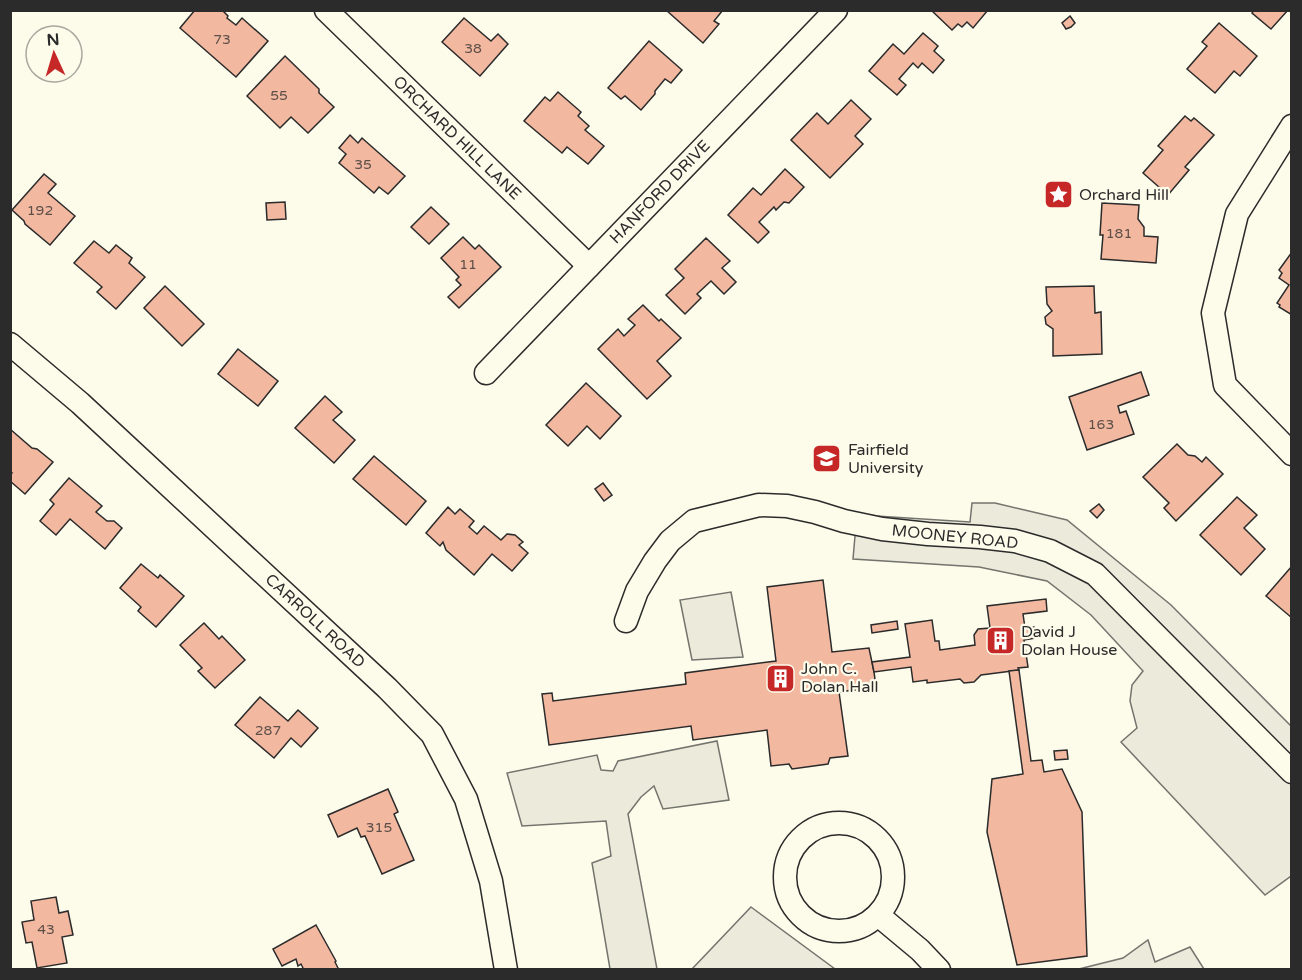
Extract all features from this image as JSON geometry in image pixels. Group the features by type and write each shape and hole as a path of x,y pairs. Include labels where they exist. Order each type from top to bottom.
{"street":[{"name":"ORCHARD HILL LANE","path":"326,10 589,266"},
{"name":"HANFORD DRIVE","path":"486,374 836,10"},
{"path":"1292,126 1237,214 1212,313 1225,385 1292,454"},
{"name":"CARROLL ROAD","path":"10,344 88,411 387,687 432,734 466,799 490,881 506,969"},
{"name":"MOONEY ROAD","path":"626,621 637,591 670,541 694,521 759,505 787,506 882,529 1016,541 1050,551 1095,574 1292,772"},
{"path":"840,823 858,826 873,835 885,848 892,865 893,883 889,900 878,915 867,924 854,930 840,932 809,923 797,913 789,899 784,881 786,863 793,847 806,834 822,825 840,823"},
{"path":"878,915 939,969"}],"shaded area":[{"path":"972,503 995,503 1067,520 1171,605 1291,726 1291,876 1265,895 1121,742 1137,728 1130,701 1132,685 1143,671 1091,615 1047,581 979,567 853,559 857,513 970,522"},
{"path":"731,592 743,657 692,660 680,600"},
{"path":"717,741 729,800 663,809 654,786 641,797 628,814 657,969 610,969 592,863 611,856 606,821 522,826 507,773 597,755 601,770 613,771 618,761"},
{"path":"751,907 835,969 692,969"},
{"path":"1148,940 1155,962 1190,947 1204,969 1079,969 1123,958"}],"building":[{"path":"195,10 222,10 228,16 227,18 236,25 242,18 268,41 236,77 180,28"},
{"path":"666,10 723,10 714,21 719,24 703,43"},
{"path":"931,10 988,10 973,28 967,22 962,27 958,24 952,30"},
{"path":"1254,10 1288,10 1271,29 1252,13"},
{"path":"1070,16 1075,23 1066,29 1062,23"},
{"path":"464,18 491,41 498,34 508,44 480,76 442,42"},
{"path":"1219,23 1257,56 1240,76 1234,71 1215,93 1187,69 1207,46 1202,42"},
{"path":"923,33 938,46 934,51 944,60 933,73 922,63 918,68 913,63 899,79 906,85 897,95 869,71 893,44 904,54"},
{"path":"649,41 682,70 671,83 665,79 641,110 625,96 621,99 608,88"},
{"path":"285,56 334,107 308,133 291,117 280,128 247,96"},
{"path":"558,92 581,112 578,116 589,126 585,130 604,146 588,164 567,147 562,153 524,121 545,97 550,101"},
{"path":"851,100 871,119 855,136 863,144 830,178 791,140 817,113 828,124"},
{"path":"1185,116 1191,121 1194,118 1214,135 1185,167 1189,170 1168,195 1143,173 1163,150 1158,146"},
{"path":"350,135 358,143 362,138 405,176 388,194 379,187 374,193 339,163 346,154 339,148"},
{"path":"785,169 804,187 789,203 784,202 776,210 774,207 759,222 769,232 758,243 728,215 753,188 761,195"},
{"path":"44,174 56,184 48,193 75,216 50,245 12,210"},
{"path":"285,202 286,219 267,220 266,203"},
{"path":"1102,203 1139,205 1138,219 1144,227 1144,236 1158,237 1156,263 1101,259"},
{"path":"431,207 449,224 429,244 411,227"},
{"path":"463,237 475,249 479,245 501,267 459,308 448,297 461,285 456,280 459,277 441,258"},
{"path":"706,238 730,261 722,268 736,282 724,294 711,281 697,294 701,298 685,314 666,295 684,278 675,269"},
{"path":"94,241 109,253 116,245 132,258 129,263 145,277 116,309 97,292 102,287 74,263"},
{"path":"1292,252 1292,315 1279,307 1277,303 1289,285 1279,278 1282,273 1279,270"},
{"path":"165,286 204,324 182,346 144,308"},
{"path":"1094,286 1095,313 1101,312 1102,354 1053,356 1053,329 1046,324 1045,317 1052,311 1047,304 1046,287"},
{"path":"643,305 681,338 657,361 671,376 647,399 598,349 618,329 624,336 635,325 628,319"},
{"path":"238,349 278,381 258,406 218,374"},
{"path":"1141,372 1149,395 1118,406 1120,413 1126,411 1134,434 1087,450 1069,397"},
{"path":"586,383 621,416 600,439 587,426 568,446 546,425"},
{"path":"325,396 342,412 333,420 355,440 334,463 295,428"},
{"path":"10,429 53,462 25,494 10,481 12,473 10,472"},
{"path":"1177,444 1188,455 1195,456 1202,462 1206,457 1223,474 1176,521 1164,508 1169,503 1143,477"},
{"path":"374,456 426,501 406,525 353,479"},
{"path":"69,478 102,506 96,512 107,521 114,521 122,528 105,549 70,519 56,535 40,521 54,504 50,500"},
{"path":"603,483 612,495 604,501 595,489"},
{"path":"1237,497 1257,515 1244,528 1265,549 1241,575 1200,535"},
{"path":"1099,504 1104,510 1097,518 1090,511"},
{"path":"448,507 455,514 460,509 474,521 469,527 477,534 484,526 501,540 507,534 515,535 523,542 519,545 528,553 512,571 492,554 474,575 446,550 443,542 440,546 426,533"},
{"path":"141,564 158,578 160,575 184,596 156,627 138,611 141,607 120,588"},
{"path":"1292,566 1292,618 1266,596"},
{"name":"John C. Dolan Hall","path":"823,580 832,652 869,648 874,672 876,687 839,692 848,756 830,758 828,764 792,769 789,764 771,766 767,730 693,740 691,726 549,745 542,694 552,693 553,701 686,684 685,673 776,661 767,587"},
{"name":"David J Dolan House","path":"1046,599 1047,611 1023,614 1025,628 1034,627 1036,638 1024,640 1028,667 981,675 974,682 964,683 960,679 927,683 927,680 913,682 911,667 874,672 872,662 910,657 905,624 932,620 935,641 939,641 940,650 975,645 974,635 978,629 990,628 987,606"},
{"path":"897,621 898,629 872,633 871,625"},
{"path":"204,623 219,639 222,636 245,660 215,688 198,671 202,668 180,645"},
{"path":"1019,670 1031,761 1042,760 1044,772 1062,769 1082,812 1087,956 1017,965 987,832 992,779 1023,774 1009,671"},
{"path":"260,697 288,721 298,710 318,728 301,747 291,738 274,758 235,725"},
{"path":"1067,750 1068,759 1055,760 1054,751"},
{"path":"388,789 398,812 394,814 414,860 382,874 365,836 361,837 357,828 338,837 328,815"},
{"path":"56,897 59,913 68,911 73,935 62,937 67,963 37,968 32,942 26,943 22,922 34,920 31,901"},
{"path":"316,925 339,970 304,970 301,964 298,966 296,959 282,966 273,949"}],"place":[{"name":"Orchard Hill","path":"1058,195"},
{"name":"Fairfield University","path":"827,459"},
{"name":"David J Dolan House","path":"1000,641"},
{"name":"John C. Dolan Hall","path":"780,678"}]}
